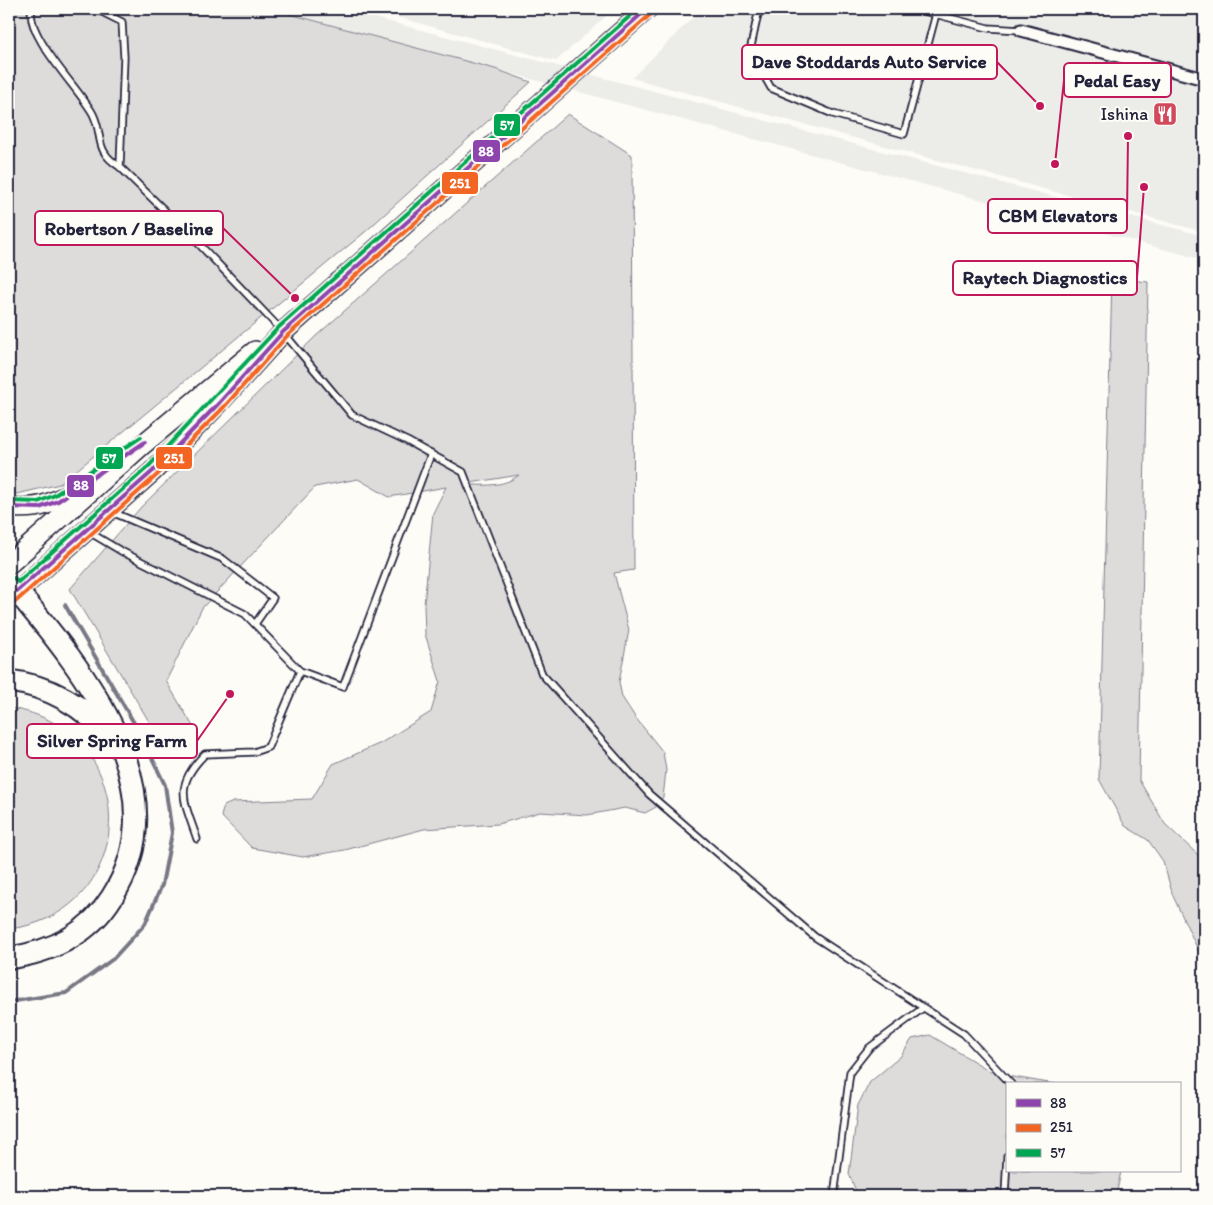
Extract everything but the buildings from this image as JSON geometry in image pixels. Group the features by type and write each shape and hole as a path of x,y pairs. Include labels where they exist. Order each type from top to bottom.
{"highway":[{"path":"9,958 37,953 69,939 98,917 117,890 130,862 135,829 133,795 126,762 108,717 85,678 12,591"},
{"path":"9,681 47,690 78,708 102,727 126,762"}],"main road":[{"path":"12,591 33,577 88,531 153,471 219,404 283,332 646,9"},
{"path":"33,577 11,557 250,354 283,332"},
{"path":"9,507 39,508 58,501 141,446"}],"street":[{"path":"1022,30 1204,79"}],"lane":[{"path":"32,9 34,25 50,56 94,115 100,145 112,161 198,243 283,332 352,415 463,472 542,674 649,794 815,937 964,1034 1008,1082"},
{"path":"96,9 122,22 124,57 120,167"},
{"path":"759,9 750,51 771,88 833,114 904,134 936,14"},
{"path":"916,9 988,28 1022,30"},
{"path":"88,531 121,551 245,614 300,671 343,687 431,454"},
{"path":"109,511 223,559 273,598 255,624"},
{"path":"197,839 185,805 183,789 191,768 206,754 254,752 268,747 300,671"},
{"path":"834,1196 850,1072 869,1048 923,1008"},
{"path":"1005,1196 1006,1172"}],"shaded area":[{"path":"9,9 271,9 495,69 531,82 365,232 60,484 17,494 9,491"},
{"path":"271,9 341,9 1204,236 1204,260"},
{"path":"368,9 614,9 556,61"},
{"path":"701,9 1204,9 1204,232 632,78"},
{"path":"568,114 632,155 634,570 614,573 629,630 619,682 622,697 635,717 663,752 666,770 663,797 656,807 645,813 625,808 587,815 540,812 498,824 424,829 345,850 303,857 252,848 221,816 224,806 233,802 312,799 333,764 381,743 431,712 440,681 425,634 424,605 433,513 446,487 389,497 358,479 315,487 202,608 166,681 197,733 169,755 70,589 141,507 316,336","holes":["519,475 513,479 493,485 464,484"]},
{"path":"1112,278 1148,282 1139,780 1165,824 1198,855 1204,885 1204,963 1173,896 1163,861 1148,840 1125,826 1099,779"},
{"path":"9,708 53,722 84,748 103,782 110,820 103,857 84,890 53,916 9,929"},
{"path":"930,1035 995,1074 1043,1082 1006,1082 1006,1172 1121,1172 1116,1196 858,1196 849,1174 858,1105 870,1082 901,1056 912,1039"}],"waterway":[{"path":"9,1002 66,993 113,959 145,924 162,885 172,833 165,785 141,735 65,605"}],"transit line":[{"name":"57","path":"14,578 18,582 149,466 279,327 638,9"},
{"name":"88","path":"17,591 153,471 219,403 283,332 647,9"},
{"name":"251","path":"13,604 157,475 224,407 287,336 651,14"},
{"name":"57","path":"9,501 38,502 55,495 141,437"},
{"name":"88","path":"9,507 39,508 58,501 145,442"}],"place":[{"name":"Dave Stoddards Auto Service","path":"1040,106"},
{"name":"Ishina","path":"1165,114"},
{"name":"CBM Elevators","path":"1128,136"},
{"name":"Pedal Easy","path":"1055,164"},
{"name":"Raytech Diagnostics","path":"1144,187"},
{"name":"Robertson / Baseline","path":"295,298"},
{"name":"Silver Spring Farm","path":"230,694"}]}
